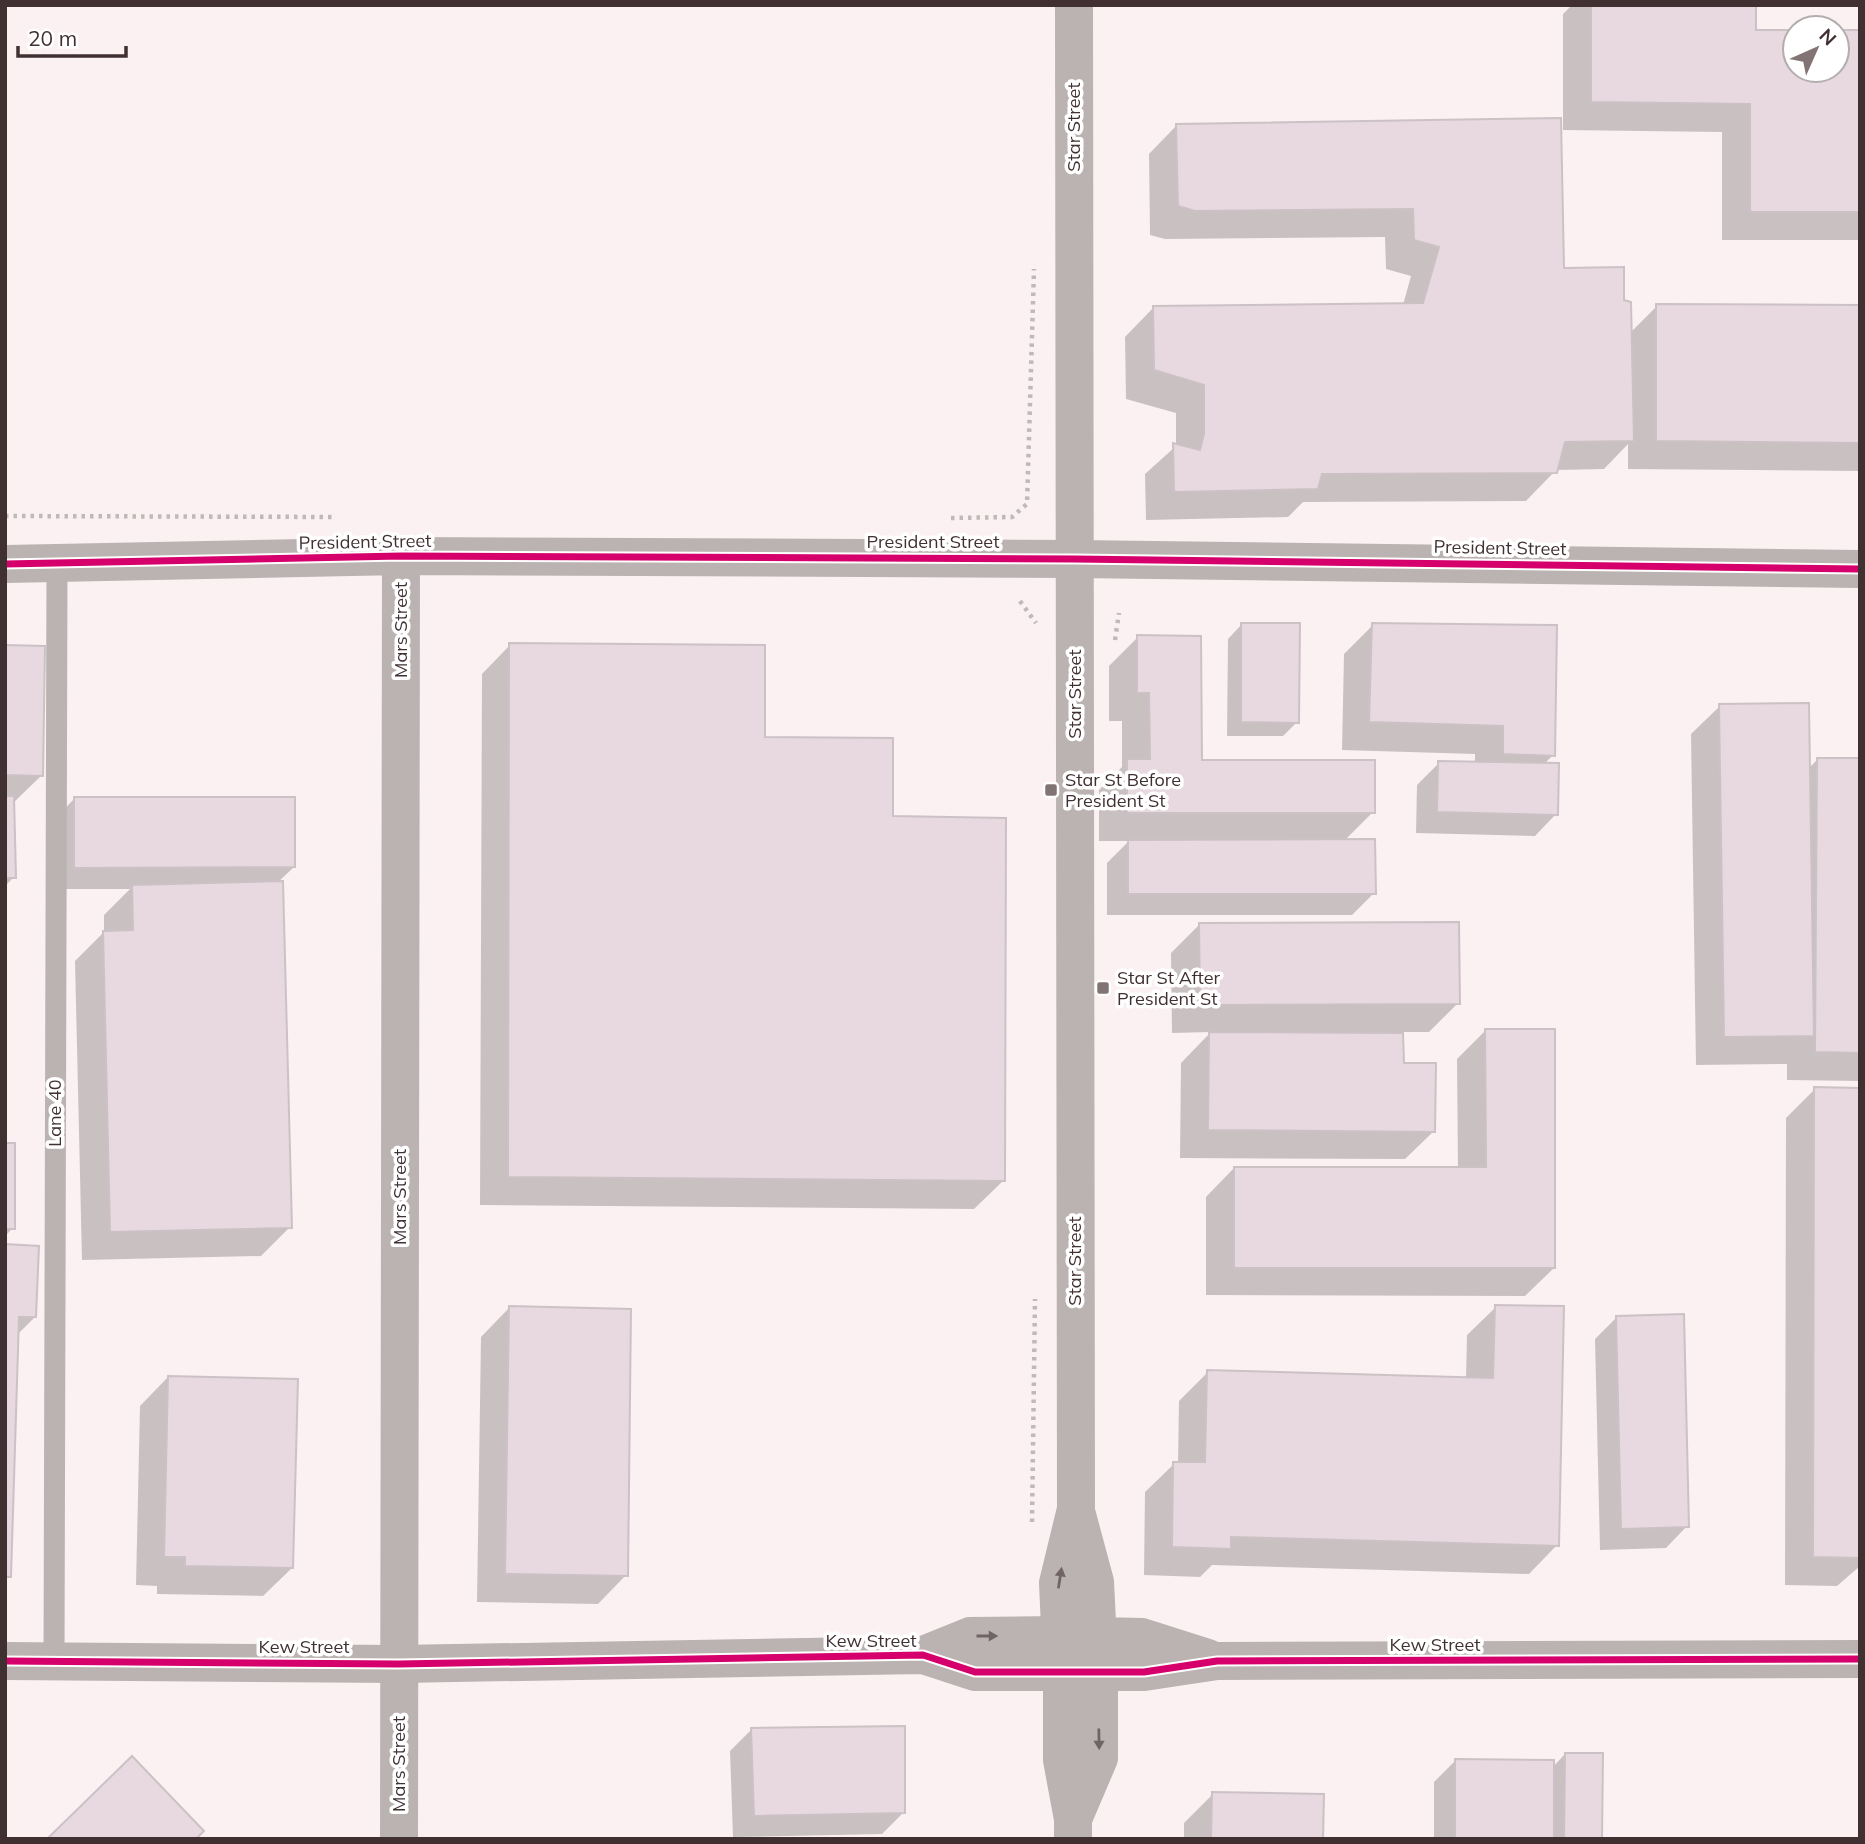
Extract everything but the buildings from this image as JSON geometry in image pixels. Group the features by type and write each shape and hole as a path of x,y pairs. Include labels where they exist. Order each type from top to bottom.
{"street":[{"name":"Star Street","path":"1073,1829 1099,1758 1080,1653 1058,1583 1076,1509 1074,5"},
{"name":"President Street","path":"5,564 401,556 1075,559 1860,569"},
{"name":"Mars Street","path":"399,1839 401,556"},
{"name":"Kew Street","path":"5,1661 399,1664 923,1655 975,1672 1080,1653 1144,1672 1217,1661 1860,1659"}],"lane":[{"name":"Lane 40","path":"54,1661 57,565"}],"path":[{"path":"1012,517 1027,504 1034,254"}],"cycle path":[{"path":"5,564 401,556 1075,559 1860,569"},
{"path":"5,1661 399,1664 923,1655 975,1672 1144,1672 1217,1661 1860,1659"}],"place":[{"name":"Star St Before President St","path":"1051,790"},
{"name":"Star St After President St","path":"1103,988"}]}
